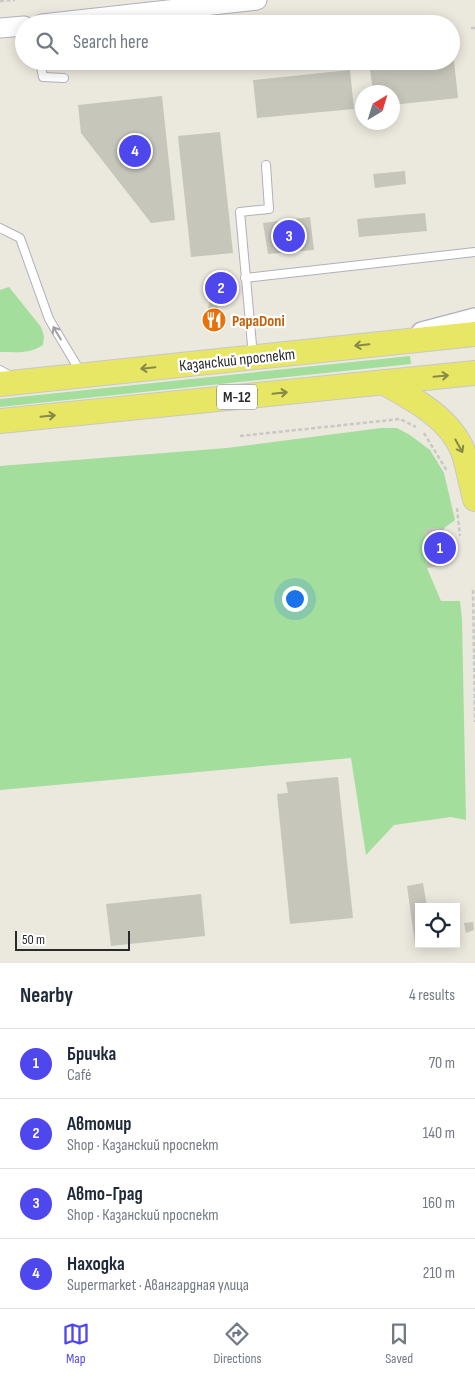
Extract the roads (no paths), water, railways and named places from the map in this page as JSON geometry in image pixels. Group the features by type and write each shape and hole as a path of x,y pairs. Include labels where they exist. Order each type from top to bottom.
{"main road":[{"path":"399,341 431,330 475,319"},
{"name":"Казанский проспект","path":"7,379 82,375 475,334"},
{"name":"М-12","path":"0,422 475,373"},
{"path":"383,382 423,406 447,426 462,450 466,503"}],"street":[{"path":"106,15 155,8 257,0"},
{"path":"0,28 15,27"}],"lane":[{"path":"42,70 43,77 64,78"},
{"path":"253,357 240,212 270,209 266,165"},
{"path":"0,228 20,238 49,320 82,375"},
{"path":"246,278 475,252"}],"place":[{"name":"Находка","path":"135,151"},
{"name":"Авто-Град","path":"289,236"},
{"name":"Автомир","path":"221,288"},
{"name":"PapaDoni","path":"214,320"},
{"name":"Бричка","path":"440,548"}]}
